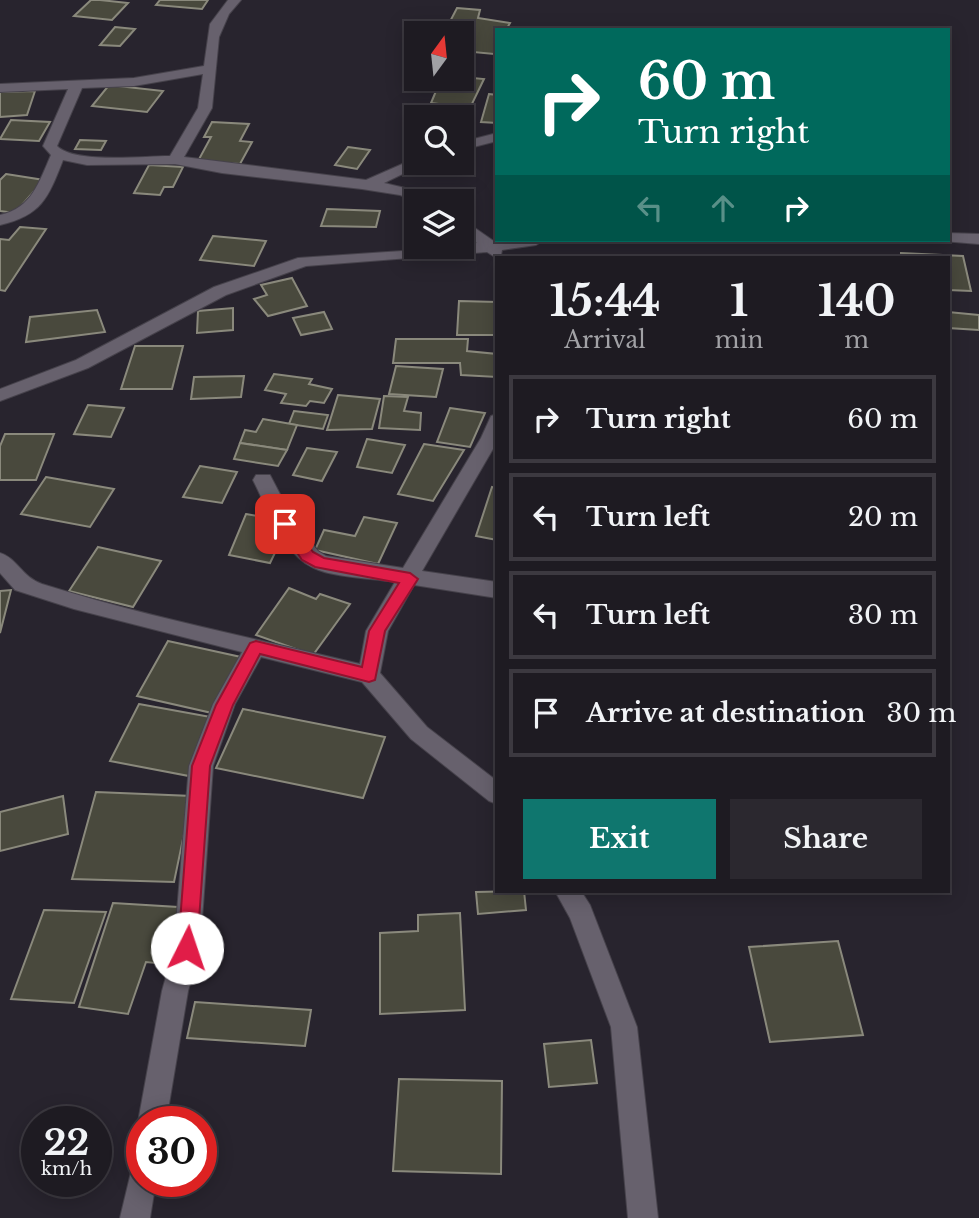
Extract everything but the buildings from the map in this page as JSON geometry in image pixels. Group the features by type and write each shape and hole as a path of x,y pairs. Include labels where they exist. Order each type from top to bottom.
{"street":[{"path":"175,160 205,106 209,51 214,30 226,7 235,0"},
{"path":"0,88 134,82 209,69"},
{"path":"76,86 50,146 58,155 87,161 175,160 215,169 404,191"},
{"path":"474,143 495,138"},
{"path":"0,220 30,211 38,200 58,155"},
{"path":"368,185 404,168"},
{"path":"474,234 495,252"},
{"path":"950,238 979,239"},
{"path":"0,395 82,364 220,291 304,261 495,252 529,242"},
{"path":"369,675 377,631 410,579 495,425"},
{"path":"262,480 285,524 308,556 321,563 410,579 495,590"},
{"path":"0,560 22,585 81,604 369,675 419,733 495,791"},
{"path":"155,1106 175,991 187,948 201,766 225,705 256,647"},
{"path":"568,893 582,913 624,1027 643,1218"},
{"path":"135,1218 139,1197"}],"route":[{"path":"187,948 197,788 201,766 225,705 256,647 369,675 377,631 410,579 321,563 308,556 285,524"}]}
